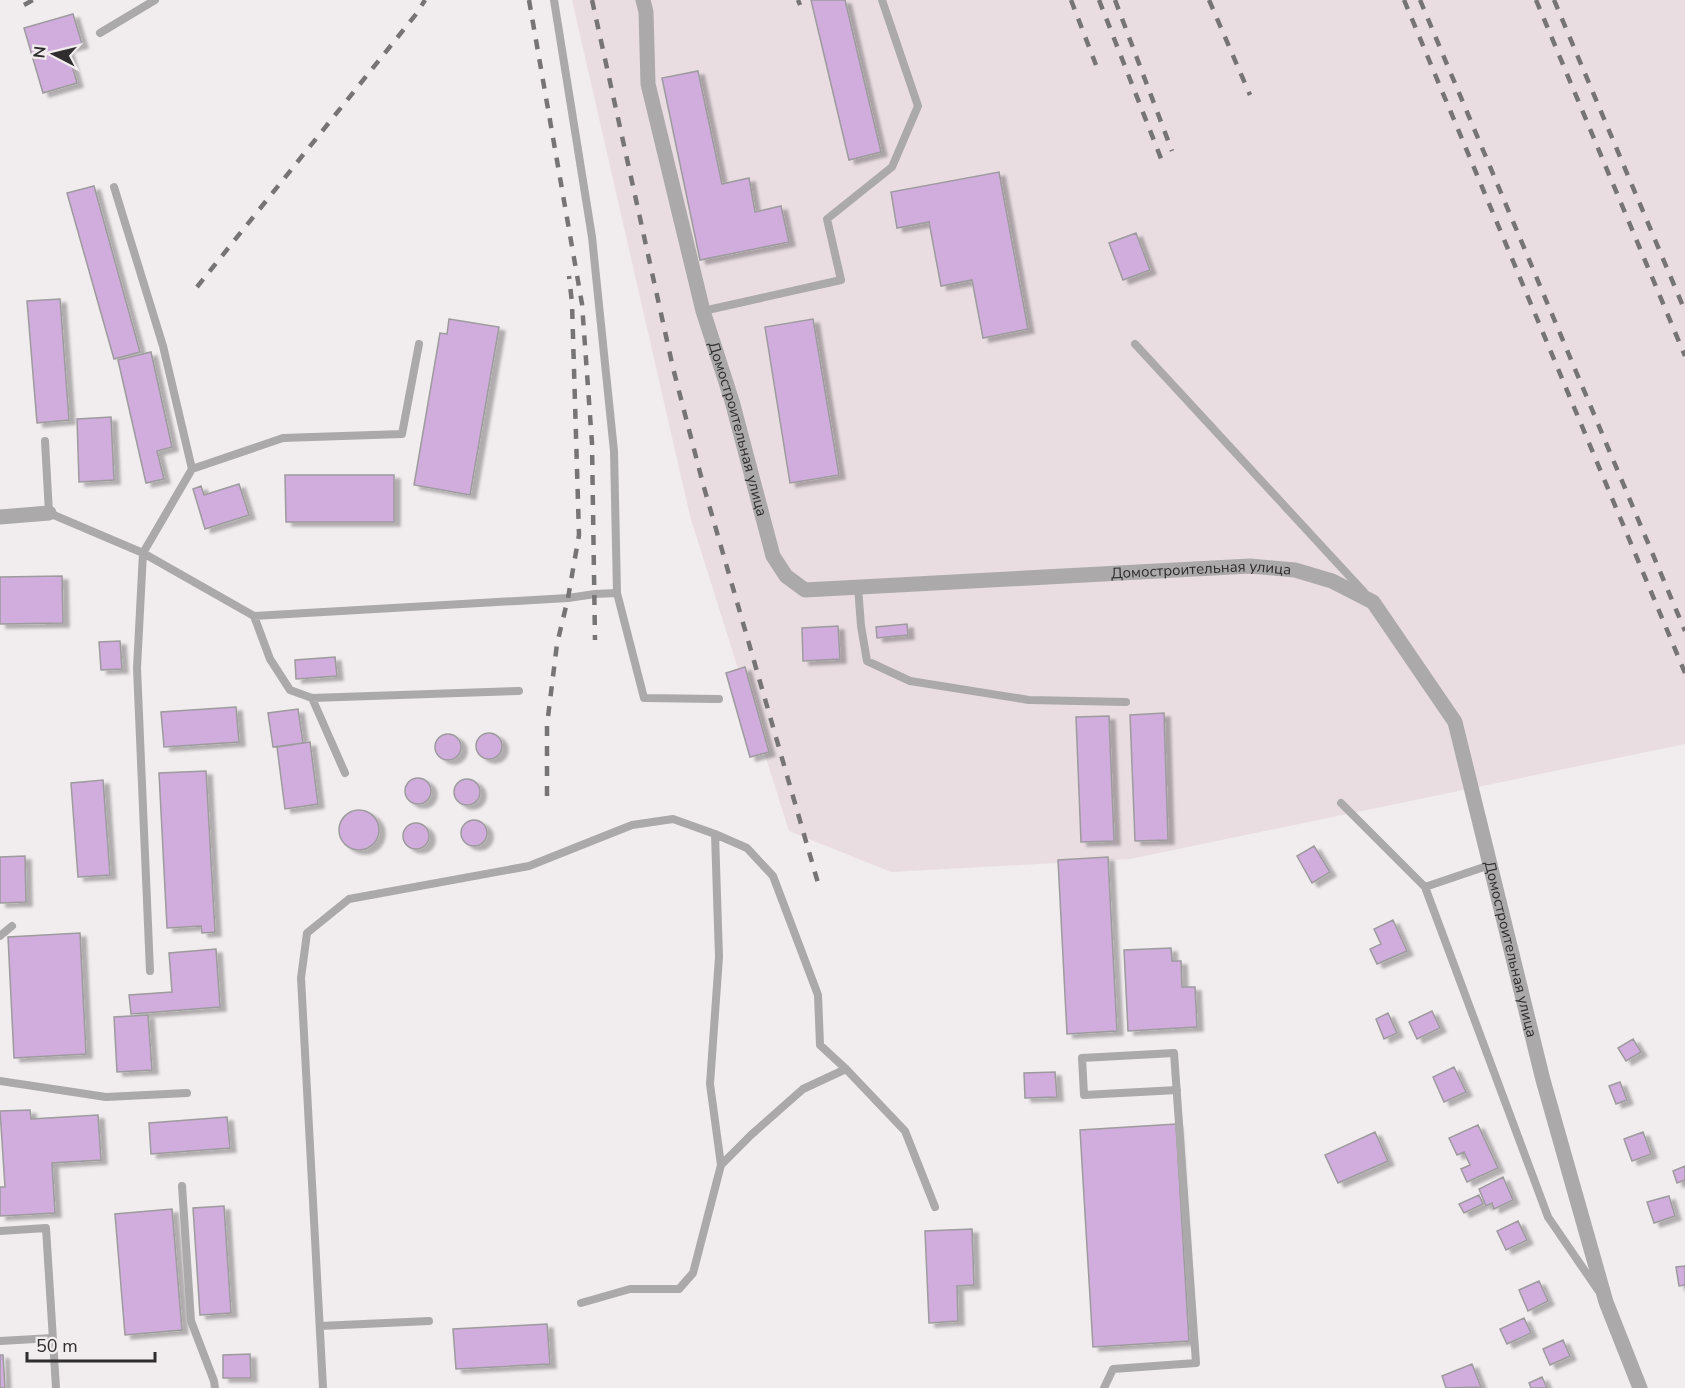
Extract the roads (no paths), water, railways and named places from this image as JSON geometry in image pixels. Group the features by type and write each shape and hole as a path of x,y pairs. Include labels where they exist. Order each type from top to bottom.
{"street":[{"name":"Домостроительная улица","path":"643,0 646,12 648,84 703,311 732,401 773,556 786,576 805,590 1250,566 1295,570 1332,581 1373,602 1455,723 1543,1080 1606,1302 1640,1388"},
{"path":"0,517 49,513"}],"lane":[{"path":"100,33 155,0"},
{"path":"554,0 592,237 614,451 617,593 644,698 719,699"},
{"path":"703,311 841,280 827,219 892,167 918,106 882,0"},
{"path":"114,188 163,346 192,469"},
{"path":"150,971 137,668 143,553 192,469 283,438 402,434 419,344"},
{"path":"1135,344 1373,602"},
{"path":"45,441 49,513 143,553 254,616 568,598 617,593"},
{"path":"858,587 867,661 910,681 1029,700 1126,702"},
{"path":"254,616 270,659 290,690 312,698 519,691"},
{"path":"312,698 345,773"},
{"path":"1341,803 1425,886 1548,1217 1606,1302"},
{"path":"323,1388 301,978 307,933 349,899 529,866 632,825 673,819 747,848 773,876 818,994 820,1045 905,1131 935,1207"},
{"path":"581,1303 630,1289 679,1289 693,1273 721,1165 710,1084 718,957 715,834"},
{"path":"1425,886 1490,865"},
{"path":"0,936 12,926"},
{"path":"1104,1388 1113,1369 1196,1364 1177,1090 1174,1053 1082,1058 1084,1095 1177,1090"},
{"path":"721,1165 803,1089 846,1069"},
{"path":"0,1082 106,1097 188,1093"},
{"path":"182,1186 191,1321 215,1388"},
{"path":"0,1232 46,1228 56,1388"},
{"path":"320,1326 429,1321"},
{"path":"0,1341 53,1338"}],"railway":[{"path":"24,5 33,0"},
{"path":"197,287 417,13 425,0"},
{"path":"529,0 582,304 592,443 595,640"},
{"path":"592,0 673,368 703,484 820,890"},
{"path":"798,0 800,5"},
{"path":"1071,0 1096,65"},
{"path":"1099,0 1162,161"},
{"path":"1115,0 1172,151"},
{"path":"1209,0 1250,95"},
{"path":"1404,0 1685,673"},
{"path":"1420,0 1685,631"},
{"path":"1536,0 1685,356"},
{"path":"1554,0 1685,311"},
{"path":"547,796 547,725 557,644 579,535 572,303 569,276"}]}
